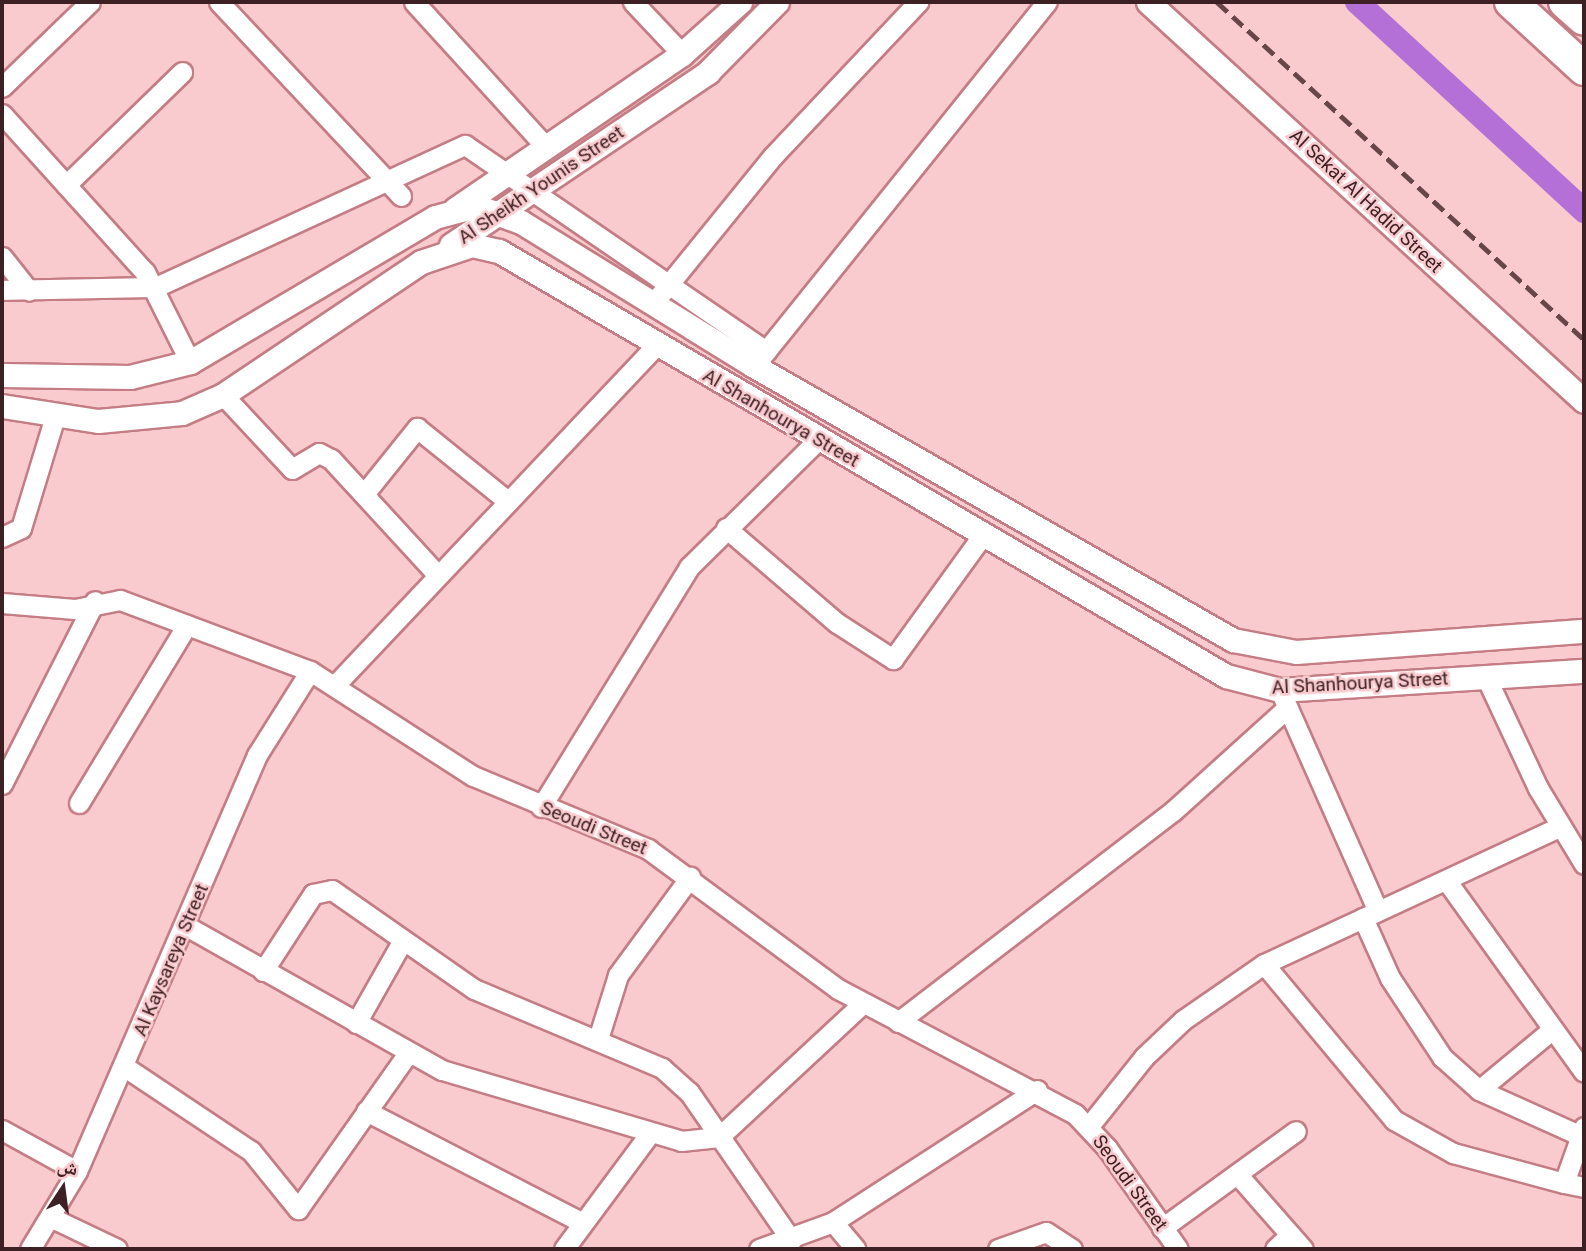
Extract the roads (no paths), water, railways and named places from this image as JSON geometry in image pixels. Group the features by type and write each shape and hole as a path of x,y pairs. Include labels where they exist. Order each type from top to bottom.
{"highway":[{"path":"1511,2 1584,69"},
{"path":"1565,2 1584,19"}],"street":[{"path":"2,87 90,2"},
{"path":"219,2 398,189"},
{"path":"414,2 545,146"},
{"path":"633,2 682,54"},
{"name":"Al Sheikh Younis Street","path":"445,249 456,207 682,54 740,2"},
{"name":"Al Sheikh Younis Street","path":"445,249 708,72 777,2"},
{"path":"653,305 773,156 918,2"},
{"path":"2,290 156,287 398,189 465,145 536,188 668,285 760,358 1046,2"},
{"name":"Al Sekat Al Hadid Street","path":"1149,2 1584,401"},
{"path":"66,185 181,72"},
{"path":"2,114 156,287 190,362"},
{"path":"2,374 130,377 190,362 456,207"},
{"name":"Al Shanhourya Street","path":"456,207 499,213 653,305 760,358 1233,640 1296,652 1584,631"},
{"name":"Al Shanhourya Street","path":"2,406 140,421 182,413 223,395 445,249 472,245 499,251 656,346 1213,670 1283,699 1486,677 1584,671"},
{"path":"2,257 29,291"},
{"path":"335,685 505,499 656,346"},
{"path":"223,395 288,467 297,470 323,452 436,573"},
{"path":"2,537 21,528 56,413"},
{"path":"364,494 417,428 505,499"},
{"path":"541,807 660,606 726,528 818,440"},
{"path":"726,528 837,622 893,659 982,536"},
{"name":"Seoudi Street","path":"2,603 75,609 95,601 120,600 310,671 335,685 431,753 541,807 617,834 690,877 863,1003 1037,1090 1089,1126 1178,1249"},
{"path":"2,784 95,601"},
{"path":"79,803 187,625"},
{"name":"Al Kaysareya Street","path":"30,1249 77,1171 125,1067 188,927 257,755 310,671"},
{"path":"1486,677 1559,827 1584,864"},
{"path":"898,1022 1173,811 1283,699 1414,1019 1442,1057 1479,1090 1582,1131 1564,1184"},
{"path":"1089,1126 1154,1047 1264,964 1559,827"},
{"path":"598,1039 618,975 690,877"},
{"path":"1446,880 1549,1032 1584,1072"},
{"path":"263,971 313,894 324,889 474,989 662,1068 689,1092 791,1240"},
{"path":"188,927 408,1053 469,1081 650,1133 698,1142 719,1137 863,1003"},
{"path":"356,1023 403,940"},
{"path":"1264,964 1394,1120 1453,1153 1564,1184 1584,1187"},
{"path":"1479,1090 1549,1032"},
{"path":"125,1067 251,1151 298,1209 408,1053"},
{"path":"759,1249 791,1240 833,1222 1037,1090"},
{"path":"366,1111 583,1223"},
{"path":"2,1129 77,1171"},
{"path":"1162,1228 1296,1130"},
{"path":"564,1249 650,1133"},
{"path":"1237,1174 1296,1242 1275,1249"},
{"path":"50,1217 120,1248"},
{"path":"833,1222 856,1249"},
{"path":"998,1249 1046,1232 1072,1249"}],"waterway":[{"path":"1357,2 1584,211"}],"railway":[{"path":"1217,2 1584,340"}]}
